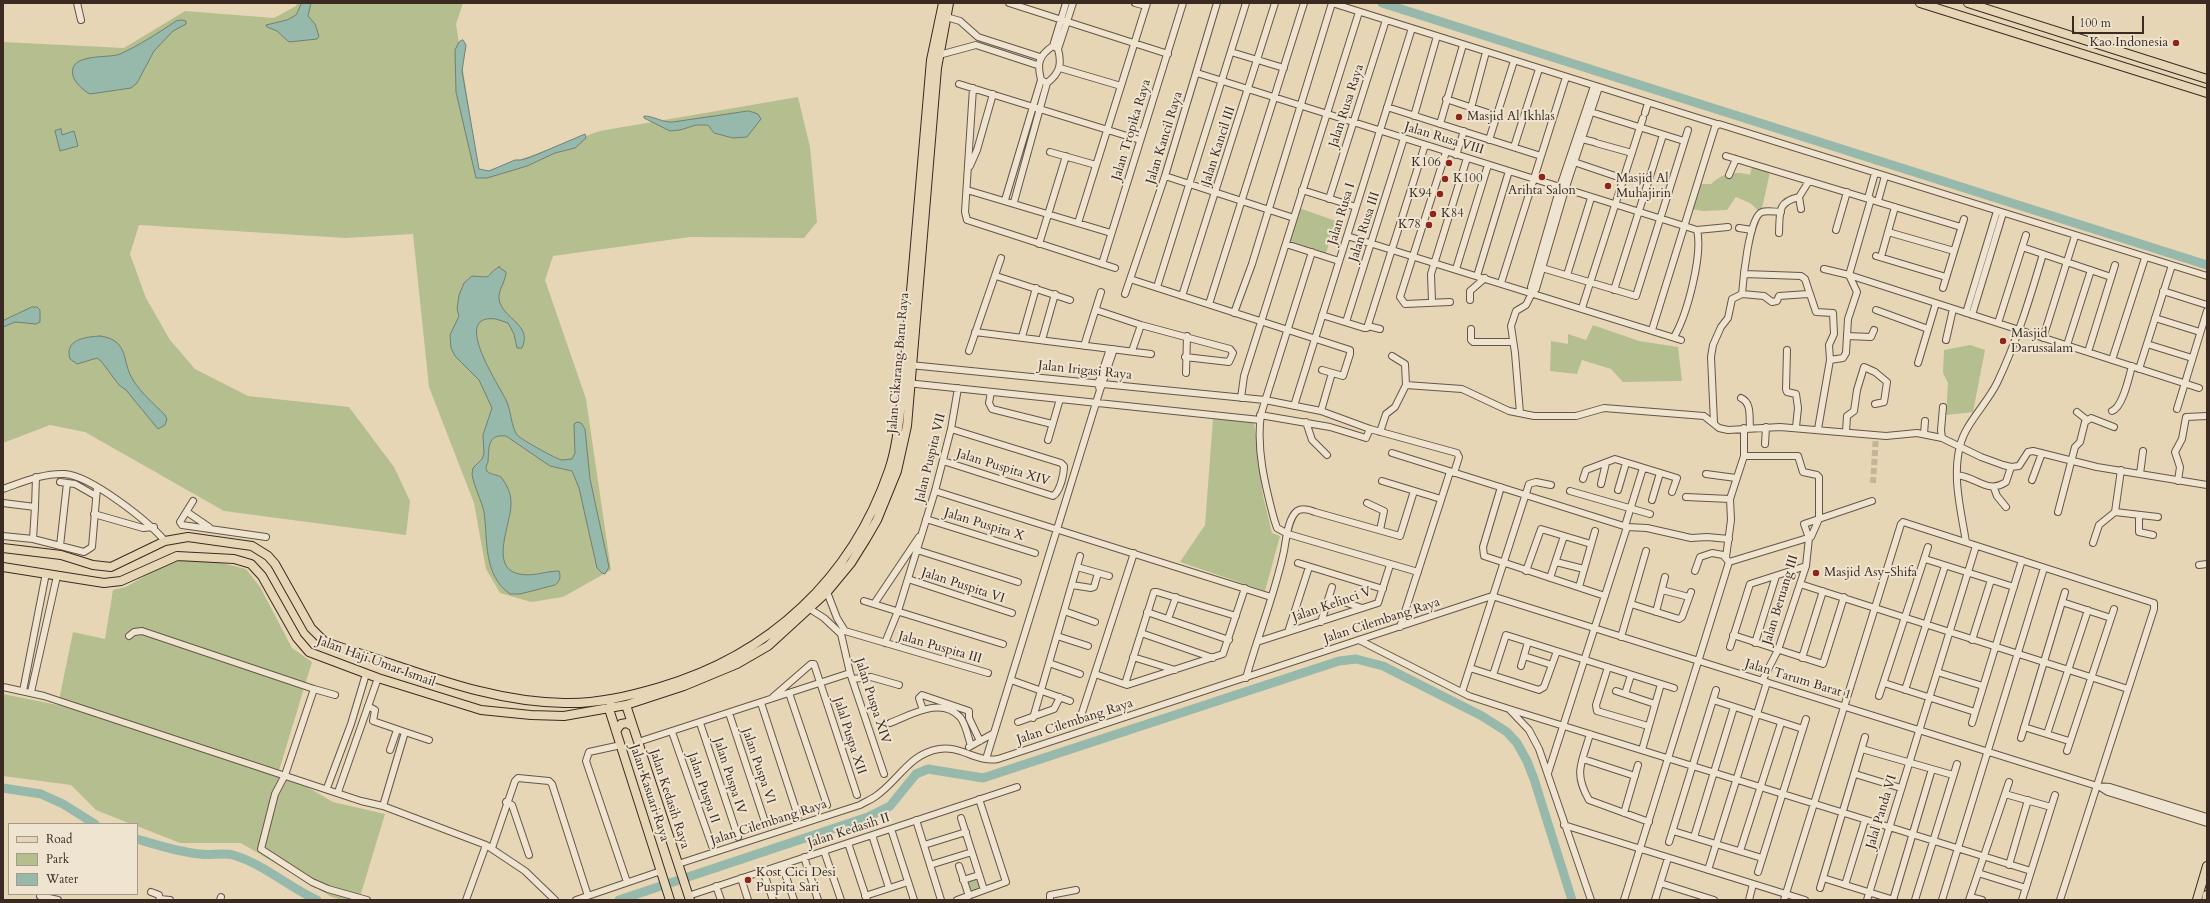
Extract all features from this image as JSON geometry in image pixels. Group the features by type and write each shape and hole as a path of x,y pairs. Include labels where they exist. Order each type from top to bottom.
{"main road":[{"name":"Jalan Cikarang Baru Raya","path":"626,705 684,686 737,664 768,646 827,592 850,563 877,520 897,471 907,426 906,397 908,365 938,44 943,16 943,3"},
{"name":"Jalan Cikarang Baru Raya","path":"943,16 949,3"},
{"path":"1920,3 2207,94"},
{"path":"1968,3 1977,4 2207,79"},
{"name":"Jalan Cikarang Baru Raya","path":"908,365 939,55 938,44"},
{"name":"Jalan Cikarang Baru Raya","path":"621,697 681,681 731,660 768,636 798,611 822,586 847,555 870,517 890,468 906,397"},
{"name":"Jalan Haji Umar Ismail","path":"3,548 60,555 93,565 111,567 165,541 188,537 252,546 268,556 316,635 332,644 434,679 512,699 566,703 590,702 621,697"},
{"name":"Jalan Haji Umar Ismail","path":"3,567 104,583 121,581 177,556 234,559 251,564 262,576 297,638 309,652 366,674 481,710 531,715 564,716 626,705"},
{"path":"609,709 612,703 621,697"},
{"name":"Jalan Kedasih Raya","path":"626,705 688,896"},
{"name":"Jalan Kasuari Raya","path":"609,709 670,899"},
{"path":"616,731 622,724 632,726"},
{"path":"2197,900 2207,866"},
{"path":"2206,900 2207,895"}],"street":[{"path":"77,3 82,20"},
{"path":"1009,3 1024,5 1064,20 1168,54"},
{"path":"1064,20 1066,3"},
{"path":"1014,202 1047,83 1056,76 1060,68 1055,48 1064,20 1073,3"},
{"path":"1078,223 1146,5 1135,3"},
{"name":"Jalan Tropika Raya","path":"1102,264 1183,3"},
{"name":"Jalan Kancil Raya","path":"1125,294 1197,73 1217,3"},
{"path":"1157,288 1246,3"},
{"name":"Jalan Kancil III","path":"1182,296 1216,193 1275,3"},
{"path":"1209,304 1304,3"},
{"path":"1234,312 1268,210 1332,3 1344,5 1357,11 1596,87 1875,172 2145,258 2207,276"},
{"path":"1241,398 1244,376 1357,11 1353,3"},
{"path":"943,16 960,22 978,37 1040,57"},
{"name":"Jalan Rusa Raya","path":"1329,199 1386,20"},
{"name":"Jalan Rusa I","path":"1294,406 1412,28"},
{"path":"1414,116 1437,36"},
{"path":"976,45 978,37"},
{"path":"1440,124 1463,44"},
{"path":"939,55 976,45 1038,65"},
{"path":"1005,200 1041,80 1038,65 1040,57 1055,48"},
{"path":"1231,52 1284,68"},
{"path":"1471,108 1486,52"},
{"path":"1490,140 1514,61"},
{"path":"1060,68 1121,86"},
{"path":"1514,148 1540,69"},
{"name":"Jalan Rusa VIII","path":"1197,73 1509,171 1615,206 1697,230"},
{"path":"1501,283 1566,77"},
{"path":"1041,80 1047,83"},
{"path":"959,84 1140,140"},
{"path":"1520,413 1511,326 1516,311 1526,305 1532,293 1536,289 1562,188 1574,162 1582,139 1591,112 1596,87"},
{"path":"1532,293 1530,287 1596,87"},
{"path":"973,88 965,212 967,220 1115,268"},
{"path":"968,168 977,150 993,94"},
{"path":"1446,99 1497,116"},
{"path":"1582,308 1648,103"},
{"path":"1387,107 1541,156"},
{"path":"1591,112 1684,141"},
{"path":"1652,330 1717,124"},
{"path":"1542,268 1636,296 1688,130"},
{"path":"1456,155 1464,131"},
{"path":"1614,290 1663,135"},
{"name":"Jalan Rusa III","path":"1346,322 1404,138"},
{"path":"1582,139 1632,153"},
{"path":"1368,326 1425,145"},
{"path":"1050,152 1096,165"},
{"path":"1446,152 1400,300 1405,304 1450,302"},
{"path":"1039,244 1066,156"},
{"path":"1726,156 1962,227"},
{"path":"1432,302 1431,278 1468,158"},
{"path":"1729,175 1736,159"},
{"path":"1574,162 1624,179"},
{"path":"1456,269 1488,165"},
{"path":"1477,276 1509,171"},
{"path":"1830,360 1844,357 1848,319 1857,292 1849,275 1872,200 1875,172"},
{"path":"1164,176 1294,218"},
{"path":"1872,200 1885,176"},
{"path":"1801,209 1800,197 1809,181"},
{"path":"967,190 1014,202 1112,233"},
{"path":"1302,190 1356,207"},
{"path":"1836,230 1847,192"},
{"path":"1779,233 1781,212 1785,201 1800,197"},
{"path":"1567,275 1591,198"},
{"path":"1896,207 1878,256 1946,277"},
{"path":"1742,294 1752,230 1761,212 1781,212"},
{"path":"1969,314 2000,212"},
{"path":"1943,288 1964,219"},
{"path":"1674,337 1695,274 1699,252 1697,230 1728,227"},
{"path":"1739,228 1752,230"},
{"path":"1888,232 1954,251"},
{"path":"1998,323 2026,235"},
{"path":"1347,236 1681,340"},
{"path":"2043,338 2075,236"},
{"path":"1286,244 1339,261"},
{"path":"2022,248 2111,276"},
{"path":"1312,252 1288,330 1263,403 1260,417 1260,441 1267,492 1277,528 1288,534 1418,572"},
{"path":"1966,542 1957,475 1960,446 1966,428 1989,398 2020,330 2043,254"},
{"path":"969,351 1001,258"},
{"path":"2112,360 2145,258"},
{"path":"2088,352 2115,265"},
{"path":"2140,369 2172,265"},
{"path":"1824,270 1849,275 2199,388"},
{"path":"2067,345 2091,270"},
{"path":"1745,274 1801,276 1804,279 1808,294 1816,312 1833,310 1834,334 1829,345 1830,360 1818,429"},
{"path":"996,276 1070,300"},
{"path":"1470,300 1470,291 1485,278"},
{"path":"1130,279 1350,350 1343,375 1322,370"},
{"path":"1022,337 1036,288"},
{"path":"2164,291 2207,305"},
{"path":"1084,346 1102,292"},
{"path":"1042,340 1055,294"},
{"path":"1714,423 1711,357 1713,345 1720,327 1728,318 1732,299 1742,294 1764,296 1772,302 1777,302 1779,296 1808,294"},
{"path":"1918,363 1936,303"},
{"path":"1946,340 1953,308"},
{"path":"1096,310 1141,325 1187,336 1230,349 1233,353 1230,362 1185,357"},
{"path":"1876,310 1928,329"},
{"path":"2177,409 2207,311"},
{"path":"1322,315 1364,328 1368,326 1380,329"},
{"path":"2155,318 2200,332"},
{"path":"1132,351 1141,325"},
{"path":"1471,329 1471,340 1473,342 1513,342"},
{"path":"1847,336 1871,337 1874,330"},
{"path":"975,332 1151,354"},
{"path":"1186,373 1185,357 1187,336"},
{"path":"2147,344 2192,358"},
{"path":"986,760 1112,349"},
{"path":"1787,350 1786,389 1787,392 1796,394 1798,408 1796,427"},
{"path":"1380,432 1386,414 1395,407 1406,385 1405,364 1400,359 1392,356"},
{"name":"Jalan Irigasi Raya","path":"908,365 1241,398 1263,403 1294,406 1321,411 1370,429 1457,453 1457,463 1452,473"},
{"path":"2112,411 2117,407 2127,386 2132,366"},
{"path":"1846,432 1847,416 1854,412 1857,390 1864,367 1876,372 1887,382 1884,402 1875,404"},
{"path":"1321,411 1332,373"},
{"path":"907,383 1096,403 1306,422 1330,427 1366,438 1370,429"},
{"path":"1406,385 1462,389 1509,411 1551,417 1569,417 1604,408 1704,416 1723,429 1796,427 1886,436 1924,434 1942,438 1981,457 2011,467 2019,466 2028,452 2033,451 2140,474 2160,475 2178,481 2207,485"},
{"name":"Jalan Puspita VII","path":"885,643 898,611 926,518 936,491 951,429 958,388"},
{"path":"992,392 989,403 992,409 1052,424"},
{"path":"1624,900 1669,759 1727,559 1731,520 1730,499 1744,456 1747,428 1748,405 1746,401 1741,398"},
{"path":"1048,440 1060,399"},
{"path":"1942,438 1941,426 1943,407"},
{"path":"2077,412 2087,420 2098,419 2114,427"},
{"path":"2178,481 2180,467 2175,452 2182,438 2186,417 2207,416"},
{"path":"2058,512 2075,447 2080,442 2087,420"},
{"path":"1924,434 1925,421"},
{"path":"1306,422 1312,440 1327,455"},
{"path":"1765,444 1766,427"},
{"name":"Jalan Puspita XIV","path":"943,461 1055,495 1064,471 1064,466 1061,463 951,429"},
{"path":"2140,474 2143,451"},
{"path":"1392,453 1452,473 1501,486 1526,496 1626,527 1647,528 1691,538 1707,537 1728,543"},
{"path":"2032,480 2042,453"},
{"path":"1695,571 1702,555 1712,553 1727,559 1809,538 1817,524 1819,477 1817,475 1802,472 1798,456 1744,456"},
{"path":"1583,479 1586,470 1615,459 1677,478 1672,492"},
{"path":"1601,484 1606,463"},
{"path":"1618,490 1626,463"},
{"path":"1957,475 1972,478 1988,487 1994,488 2006,482 2011,467"},
{"path":"1548,773 1605,596 1643,468"},
{"path":"2093,543 2099,525 2115,512 2122,470"},
{"path":"1400,627 1441,499 1452,473"},
{"path":"1652,500 1660,473"},
{"path":"3,489 36,477 66,474 81,478 154,527 165,541"},
{"path":"1706,474 1736,478"},
{"path":"33,540 36,477"},
{"path":"1382,481 1441,499"},
{"path":"60,546 63,482 74,484 96,496"},
{"path":"1462,692 1492,596 1531,482 1551,485"},
{"path":"1501,486 1482,551 1484,556 1605,596"},
{"path":"3,536 33,540 84,552 90,549 97,488"},
{"path":"1994,488 1997,496 2006,507"},
{"path":"936,491 1271,597"},
{"path":"1246,678 1271,597 1293,516 1298,511 1305,509 1400,536 1414,491"},
{"path":"1570,491 1650,514"},
{"path":"1686,497 1730,499"},
{"path":"193,501 180,522 182,525 266,537"},
{"name":"Jalan Beruang III","path":"1708,870 1737,780 1765,682 1778,650 1806,566 1809,538 1805,528 1805,523 1817,524 1872,501"},
{"path":"3,503 35,506"},
{"path":"1367,504 1384,511 1380,530"},
{"path":"187,512 211,528"},
{"path":"2115,512 2139,516 2158,517"},
{"path":"94,514 143,528 154,527"},
{"path":"2139,516 2139,532 2154,536"},
{"name":"Jalan Puspita X","path":"926,518 1035,553"},
{"path":"1784,900 1845,706 1873,607 1902,523 1966,542 2154,603 2154,609 2060,900"},
{"path":"188,537 189,526"},
{"path":"1526,570 1539,531 1542,529 1591,544"},
{"path":"1579,588 1594,532"},
{"name":"Jalan Puspita VII","path":"874,604 922,533"},
{"path":"1550,578 1564,536"},
{"name":"Jalal Panda VI","path":"1866,900 1976,546"},
{"path":"1880,696 1928,547"},
{"path":"917,550 1018,582"},
{"path":"1622,637 1646,551"},
{"path":"1080,719 1134,553"},
{"path":"1032,718 1080,556"},
{"path":"1925,559 2014,587"},
{"path":"1972,723 2022,560"},
{"path":"1556,562 1584,569"},
{"path":"1298,563 1383,589"},
{"path":"2199,565 2207,564"},
{"name":"Jalan Kelinci V","path":"1257,642 1378,603 1390,565"},
{"path":"1730,647 1750,584 1806,566"},
{"path":"1905,690 1945,566"},
{"path":"1077,567 1109,576"},
{"path":"1288,632 1309,567"},
{"path":"1942,900 2044,568"},
{"path":"1072,585 1091,588 1094,587 1098,573"},
{"path":"24,691 46,574"},
{"path":"31,692 56,576"},
{"path":"1755,642 1776,576"},
{"path":"1656,612 1666,577"},
{"name":"Jalan Puspita VI","path":"908,579 1012,613"},
{"path":"1972,640 1991,580"},
{"path":"1800,584 2128,689"},
{"path":"1321,622 1332,586"},
{"path":"1095,674 1128,685 1224,654 1245,588"},
{"path":"1631,604 1680,619 1690,595 1662,590"},
{"path":"1125,684 1147,612 1156,591 1236,616"},
{"path":"1802,658 1823,591"},
{"path":"827,592 843,632"},
{"path":"2021,738 2065,592"},
{"name":"Jalan Tarum Barat 1","path":"1492,596 1988,751 2097,786 2108,792 2207,823"},
{"name":"Jalan Cilembang Raya","path":"679,866 860,805 876,796 910,762 925,752 940,748 962,751 986,760 1008,756 1492,596"},
{"path":"1168,619 1176,597"},
{"path":"1328,597 1362,608"},
{"path":"1733,635 1802,658 1824,663 1844,597"},
{"path":"864,601 1003,644"},
{"path":"2062,602 2111,618"},
{"path":"39,609 48,611"},
{"path":"810,609 843,632"},
{"path":"2067,751 2090,676 2114,609"},
{"path":"2047,734 2088,610"},
{"path":"1064,611 1095,622"},
{"path":"1147,612 1229,640"},
{"path":"129,636 134,632 142,631 335,695"},
{"name":"Jalan Puspita III","path":"843,632 988,673"},
{"name":"Jalan Puspa XIV","path":"843,632 851,676 884,774"},
{"path":"1141,633 1214,658"},
{"path":"1493,675 1506,635 1674,688"},
{"path":"1057,636 1088,646"},
{"path":"1359,640 1462,692 1508,709 2031,871"},
{"path":"1521,666 1528,642"},
{"path":"1470,668 1539,690 1544,687 1557,651"},
{"path":"1524,656 1552,665"},
{"path":"1133,657 1175,670"},
{"path":"1049,663 1080,674"},
{"name":"Jalal Puspa XII","path":"770,700 811,664 816,666 820,683 857,795"},
{"path":"1608,667 1596,707 1597,711 1648,726"},
{"path":"1937,672 1983,686"},
{"path":"327,788 351,724 366,674"},
{"path":"1625,694 1631,675"},
{"path":"638,742 673,735 700,723 729,713 820,683 851,676 871,677 899,685"},
{"path":"338,792 378,678"},
{"path":"1011,680 1070,701"},
{"path":"1884,683 1975,712"},
{"path":"1642,750 1661,684"},
{"path":"3,688 31,692 383,806 489,846 525,871 555,900"},
{"path":"314,689 285,775 275,794 261,849 312,882 328,889 368,900"},
{"path":"1669,842 1716,690"},
{"path":"1616,691 1655,704"},
{"path":"789,694 827,805"},
{"path":"922,710 919,700 922,695 969,711 969,718 980,741"},
{"path":"1018,722 1054,709 1060,697"},
{"path":"1713,700 1803,729"},
{"path":"761,703 798,816"},
{"path":"368,706 375,710 372,720 429,740"},
{"path":"890,722 937,706 955,713 962,721 971,746"},
{"path":"1694,837 1734,707"},
{"path":"1508,709 1534,739 1548,773 1590,900"},
{"name":"Jalan Puspa VI","path":"729,713 766,825"},
{"path":"962,721 969,718"},
{"path":"1758,872 1806,719"},
{"name":"Jalan Puspa IV","path":"700,723 738,837"},
{"path":"1740,851 1781,723"},
{"path":"2024,728 2070,741"},
{"path":"390,750 397,730"},
{"path":"383,806 405,732"},
{"path":"962,751 994,733"},
{"path":"1590,734 1579,778 1589,800 1649,822"},
{"name":"Jalan Puspa II","path":"673,735 712,846"},
{"path":"1820,888 1866,738"},
{"path":"621,745 589,752 586,761 627,882"},
{"path":"1862,749 1953,775"},
{"path":"1583,759 1635,776"},
{"path":"1916,900 1957,764"},
{"path":"1624,812 1638,765"},
{"path":"1823,878 1894,900 1932,769"},
{"path":"1855,774 1901,788"},
{"path":"466,900 506,802 515,781 518,778 550,782 588,896"},
{"path":"1982,900 1970,898 2009,782"},
{"name":"Jalan Tarum Barat 1","path":"2097,786 2110,787 2207,817"},
{"name":"Jalan Kedasih II","path":"688,896 1017,787"},
{"path":"2005,794 2051,807"},
{"path":"2022,900 2055,795"},
{"path":"956,900 1006,882 979,799"},
{"path":"2009,864 2028,800"},
{"path":"506,802 512,805 529,855"},
{"path":"961,818 984,890"},
{"path":"916,820 941,900"},
{"path":"1845,885 1865,820"},
{"path":"1564,825 1805,900"},
{"path":"891,828 914,900"},
{"path":"1673,831 1762,858"},
{"path":"924,845 966,832"},
{"path":"872,835 889,888"},
{"path":"848,843 866,898 908,882"},
{"path":"824,851 841,900"},
{"path":"930,865 972,852"},
{"path":"804,857 818,900"},
{"path":"1655,900 1668,858"},
{"path":"782,864 794,900"},
{"path":"959,866 969,896"},
{"path":"763,871 773,900"},
{"path":"576,900 627,882 662,873"},
{"path":"1978,873 2026,888"},
{"path":"964,880 979,875"},
{"path":"741,878 748,900"},
{"path":"1660,883 1702,898 1714,900"},
{"path":"1748,900 1753,884"},
{"path":"716,886 721,900"},
{"path":"1050,900 1050,895 1076,890"},
{"path":"151,892 159,895 160,899 170,900"},
{"path":"40,896 58,900"}],"green space":[{"path":"297,3 463,3 456,24 479,174 600,131 798,97 810,147 817,222 804,238 690,237 553,256 545,280 586,399 611,570 563,597 531,602 500,593 486,569 474,503 429,387 413,234 346,238 139,225 130,254 146,298 170,340 195,369 248,396 349,407 394,467 410,501 406,535 224,511 85,432 50,425 3,443 3,42 124,48 185,11 274,18 296,6"},
{"path":"1752,167 1770,172 1761,213 1750,203 1736,197 1727,210 1703,211 1691,209 1700,184 1711,184 1720,177 1734,173 1750,175"},
{"path":"1299,208 1336,221 1326,253 1290,241"},
{"path":"1593,325 1639,341 1678,347 1682,381 1623,382 1611,369 1582,360 1577,374 1550,371 1551,341 1568,344 1568,334 1586,340"},
{"path":"1970,345 1985,350 1973,412 1946,415 1948,383 1943,373 1944,350"},
{"path":"1213,419 1254,422 1263,496 1272,533 1280,536 1265,591 1180,562 1205,525"},
{"path":"194,556 246,569 260,587 292,648 312,662 277,777 307,787 333,802 385,814 359,900 342,900 332,897 241,843 180,843 138,826 138,823 128,823 96,810 71,785 3,776 3,694 58,705 73,632 105,639 113,590 126,587 169,562"},
{"path":"979,876 983,891 969,895 965,881"}],"water":[{"path":"302,3 311,3 308,16 315,24 319,36 317,39 289,42 277,31 267,27 266,25 287,20 296,15"},
{"path":"176,21 186,21 186,24 173,31 154,51 137,83 131,88 90,94 85,91 74,79 73,68 76,63 90,58 120,54 142,43"},
{"path":"463,40 466,45 462,71 479,169 489,171 515,160 531,157 585,134 586,138 575,148 555,153 527,166 487,178 476,178 456,92 455,50 459,42"},
{"path":"749,111 758,114 761,119 747,137 733,138 714,133 708,125 696,125 680,130 670,131 644,118 644,116 648,116 673,122"},
{"path":"61,129 62,135 74,131 78,146 60,151 55,131"},
{"path":"499,267 506,272 499,296 501,306 520,327 524,340 522,348 517,348 514,334 508,323 496,319 483,320 477,327 477,338 481,352 506,400 517,435 539,449 562,460 572,459 575,453 574,424 577,422 581,423 585,429 590,479 609,567 605,574 597,568 579,488 572,471 550,466 506,436 495,437 490,443 486,469 490,473 501,477 507,486 510,496 511,503 503,554 505,563 510,570 519,574 529,575 559,571 560,575 560,579 555,585 520,594 510,594 501,586 491,567 488,557 484,512 472,474 473,468 482,459 484,454 483,435 492,408 479,380 455,356 451,348 450,335 459,316 457,309 459,295 464,283 472,276 487,277"},
{"path":"32,307 37,307 40,310 40,322 36,324 15,322 3,327 3,321"},
{"path":"100,336 110,338 120,347 133,380 144,394 165,415 167,419 165,425 158,429 97,358 77,364 70,359 69,352 73,343 83,338"}],"waterway":[{"path":"1382,3 2207,265"},
{"path":"619,900 868,817 890,806 916,774 928,769 983,778 1339,661 1356,659 1383,666 1482,716 1507,732 1517,743 1527,761 1534,779 1572,900"},
{"path":"3,788 41,794 63,804 93,823"},
{"path":"138,839 184,852 233,855 255,864 317,900"}],"tunnel":[{"path":"1873,483 1876,435"}],"place":[{"name":"Kao Indonesia","path":"2176,43"},
{"name":"Masjid Al Ikhlas","path":"1459,117"},
{"name":"K106","path":"1449,163"},
{"name":"Arihta Salon","path":"1542,177"},
{"name":"K100","path":"1445,179"},
{"name":"Masjid Al Muhajirin","path":"1608,186"},
{"name":"K94","path":"1440,194"},
{"name":"K84","path":"1433,214"},
{"name":"K78","path":"1429,225"},
{"name":"Masjid Darussalam","path":"2003,341"},
{"name":"Masjid Asy-Shifa","path":"1816,573"},
{"name":"Kost Cici Desi Puspita Sari","path":"748,880"}]}
